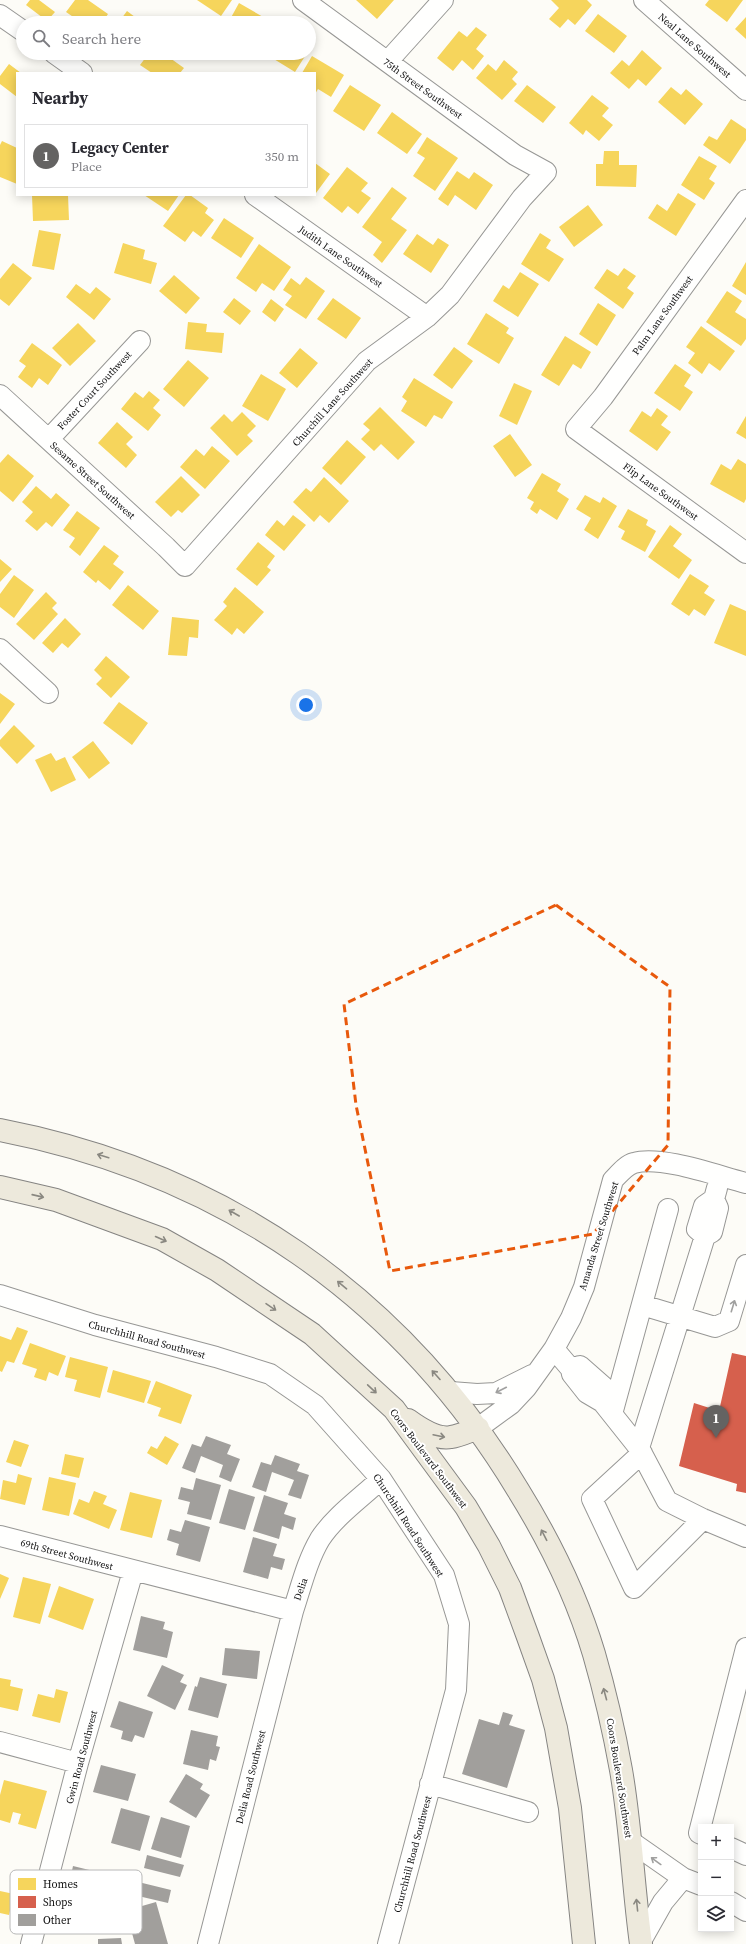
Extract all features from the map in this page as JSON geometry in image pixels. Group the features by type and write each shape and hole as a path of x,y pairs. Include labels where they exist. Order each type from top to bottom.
{"main road":[{"name":"Coors Boulevard Southwest","path":"0,1130 61,1143 117,1160 211,1200 298,1251 344,1286 398,1335 451,1392 494,1450 532,1512 577,1607 593,1652 610,1714 621,1771 641,1943"},
{"name":"Coors Boulevard Southwest","path":"0,1187 56,1200 162,1239 217,1270 312,1334 394,1409 466,1506 489,1546 510,1588 544,1680 556,1728 570,1808 584,1944"},
{"path":"394,1409 421,1430 434,1435 450,1438 478,1428"}],"street":[{"name":"75th Street Southwest","path":"303,0 515,155 546,172"},
{"path":"388,61 443,0"},
{"name":"Neal Lane Southwest","path":"644,0 746,90"},
{"path":"0,15 16,26"},
{"path":"64,60 81,72"},
{"name":"Churchill Lane Southwest","path":"185,566 367,361 427,317 450,295 522,198 546,172"},
{"name":"Judith Lane Southwest","path":"256,196 427,317"},
{"name":"Palm Lane Southwest","path":"576,429 603,397 746,200"},
{"name":"Foster Court Southwest","path":"49,439 140,340"},
{"name":"Sesame Street Southwest","path":"0,395 185,566"},
{"name":"Flip Lane Southwest","path":"576,429 746,553"},
{"path":"0,649 48,693"},
{"name":"Amanda Street Southwest","path":"478,1428 511,1404 526,1388 554,1349 571,1318 584,1287 613,1180 623,1170 634,1163 660,1161 746,1183"},
{"path":"703,1519 634,1588 592,1499 640,1451 705,1236 697,1229 704,1206 714,1199 720,1177"},
{"path":"607,1402 642,1305 668,1209"},
{"path":"642,1305 680,1315 715,1327 729,1321 746,1265"},
{"name":"Churchhill Road Southwest","path":"0,1295 95,1325 216,1357 270,1374 315,1404 382,1479 444,1575 459,1624 456,1690 388,1944"},
{"path":"554,1349 571,1369 572,1374 587,1392 607,1402 640,1451 667,1501 703,1519 746,1537"},
{"name":"Amanda Street Southwest","path":"451,1392 477,1394 496,1393 536,1373"},
{"name":"Delia","path":"133,1571 292,1611 308,1564 320,1539 334,1522 382,1479"},
{"name":"69th Street Southwest","path":"0,1536 133,1571"},
{"name":"Gwin Road Southwest","path":"51,1870 78,1763 133,1571"},
{"name":"Delia Road Southwest","path":"208,1944 292,1611"},
{"path":"701,1824 746,1648"},
{"path":"0,1742 78,1763"},
{"path":"430,1784 528,1812"},
{"path":"630,1841 692,1882 663,1902 641,1943"},
{"path":"734,1849 746,1855"},
{"path":"734,1904 746,1911"},
{"name":"Gwin Road Southwest","path":"32,1944 35,1934"}],"highlighted area":[{"path":"556,905 670,987 668,1145 593,1234 390,1271 356,1105 344,1004"}],"building: Homes":[{"path":"30,0 39,0 55,12 51,16 40,16 26,5"},
{"path":"75,0 88,0 108,14 107,16 72,16 66,12"},
{"path":"197,0 232,0 221,16"},
{"path":"356,0 394,0 377,19"},
{"path":"551,0 587,0 592,5 575,25 568,19 560,28 549,19 559,8"},
{"path":"709,0 743,0 727,22 705,5"},
{"path":"239,3 261,16 232,16"},
{"path":"127,11 134,16 123,16"},
{"path":"598,14 627,36 614,53 585,31"},
{"path":"746,17 746,39 735,29"},
{"path":"476,27 487,35 476,49 484,56 473,70 462,60 453,71 437,58 459,31 467,37"},
{"path":"642,50 662,68 646,86 638,79 629,89 610,73 622,60 629,66"},
{"path":"316,58 344,75 331,97 318,89 316,92 316,72 303,72 310,60 316,60"},
{"path":"144,60 173,60 184,68 181,72 150,72 140,65"},
{"path":"275,60 303,60 295,72"},
{"path":"504,60 518,72 512,79 517,84 502,100 476,78 488,64 496,71"},
{"path":"9,64 20,72 16,72 16,96 0,84 0,76"},
{"path":"350,85 381,105 364,131 333,111"},
{"path":"527,85 556,107 543,123 514,101"},
{"path":"671,87 681,95 686,89 703,104 685,125 658,102"},
{"path":"592,95 609,108 602,116 613,125 599,141 586,130 583,135 569,123"},
{"path":"392,112 422,134 407,154 377,133"},
{"path":"731,119 746,129 746,140 730,164 703,145 709,136 717,140"},
{"path":"427,137 458,158 435,191 413,176 425,158 417,153"},
{"path":"2,141 16,148 16,184 0,177 0,145"},
{"path":"604,151 619,151 619,165 637,165 636,187 596,186 596,164 603,164"},
{"path":"699,156 717,166 709,179 715,183 704,200 681,185"},
{"path":"316,164 330,174 316,193"},
{"path":"347,167 368,183 361,191 371,198 358,214 348,206 342,213 323,198"},
{"path":"457,171 469,179 474,172 493,185 476,210 455,195 448,206 438,199"},
{"path":"392,187 407,198 391,219 407,230 382,263 373,255 382,242 362,227"},
{"path":"678,193 696,204 676,236 648,218 657,204 667,211"},
{"path":"32,196 68,196 69,220 33,221"},
{"path":"146,196 178,196 168,211"},
{"path":"185,196 191,196 208,208 205,213 214,220 201,237 193,231 185,242 163,226"},
{"path":"588,205 603,225 574,247 559,227"},
{"path":"224,218 254,238 241,258 211,238"},
{"path":"39,230 61,234 54,270 32,266"},
{"path":"540,233 551,240 546,248 564,259 549,282 521,264"},
{"path":"417,234 433,245 438,238 449,245 431,273 403,254"},
{"path":"123,243 145,250 143,259 157,263 151,284 114,273"},
{"path":"259,244 291,267 274,291 262,283 256,292 236,278"},
{"path":"746,262 746,295 732,286"},
{"path":"13,263 32,278 9,306 0,299 0,279"},
{"path":"624,268 636,276 627,288 634,293 623,309 594,288 607,269 618,276"},
{"path":"520,272 539,284 518,317 493,301 503,285 509,289"},
{"path":"174,275 200,298 186,314 159,291"},
{"path":"306,277 325,291 306,319 285,305 292,296 283,290 291,278 300,285"},
{"path":"76,284 90,294 96,287 111,299 94,320 66,297"},
{"path":"727,291 742,301 735,312 746,319 746,339 741,346 706,322"},
{"path":"234,298 251,311 240,325 223,312"},
{"path":"333,298 361,318 346,339 317,319"},
{"path":"271,299 284,309 275,322 262,312"},
{"path":"598,303 616,315 597,346 579,334"},
{"path":"486,313 509,328 506,333 514,338 499,364 467,344"},
{"path":"188,322 207,324 206,332 224,333 222,353 185,349"},
{"path":"78,323 96,341 70,366 52,348"},
{"path":"701,326 735,351 720,371 709,363 702,374 688,363 695,353 686,347"},
{"path":"565,336 591,352 581,369 573,364 559,386 541,375"},
{"path":"32,343 62,365 48,385 39,378 32,388 18,377 26,366 19,361"},
{"path":"454,347 473,361 452,389 433,375"},
{"path":"300,348 318,363 297,388 279,373"},
{"path":"188,360 209,378 184,407 163,389"},
{"path":"675,364 691,375 684,386 693,392 680,411 654,393"},
{"path":"261,374 286,389 268,421 242,406"},
{"path":"414,378 453,402 442,419 434,415 426,427 401,411 407,401 402,397"},
{"path":"514,383 532,391 517,425 499,416"},
{"path":"149,391 160,400 153,408 161,415 148,431 121,409 135,392 143,398"},
{"path":"380,407 415,442 398,460 381,444 374,451 361,439 370,430 363,424"},
{"path":"657,408 668,416 661,425 671,432 657,451 629,431 642,411 651,417"},
{"path":"242,412 256,426 247,435 253,441 237,456 210,428 224,414 232,422"},
{"path":"746,416 746,439 736,433"},
{"path":"117,422 133,437 126,444 137,455 126,468 98,443"},
{"path":"510,434 532,465 515,477 493,446"},
{"path":"347,440 366,457 341,485 322,468"},
{"path":"212,446 230,461 205,489 180,467 196,449 204,456"},
{"path":"8,454 34,476 13,502 0,491 0,463"},
{"path":"738,459 746,464 746,499 744,503 710,484 721,464 731,470"},
{"path":"542,473 561,484 557,491 569,499 557,520 540,509 537,514 530,509 534,502 527,498"},
{"path":"181,476 200,495 182,513 178,510 171,517 155,502"},
{"path":"324,477 349,501 329,523 320,515 314,522 293,502 306,488 311,492"},
{"path":"36,486 51,499 56,493 70,505 52,527 46,522 37,531 25,521 33,512 22,502"},
{"path":"585,495 600,503 603,497 617,506 598,539 584,530 591,518 576,509"},
{"path":"628,509 648,520 646,525 656,531 645,552 621,539 625,531 618,527"},
{"path":"77,511 100,528 80,556 69,547 75,538 63,530"},
{"path":"293,515 306,525 284,551 265,535 277,520 284,526"},
{"path":"670,525 682,534 673,546 692,560 679,579 648,557"},
{"path":"258,542 275,556 267,567 271,570 257,586 236,569"},
{"path":"104,545 119,556 113,564 124,572 110,590 98,580 96,583 83,572"},
{"path":"0,559 12,569 0,582"},
{"path":"690,574 709,586 704,593 715,600 705,616 694,609 689,616 671,604"},
{"path":"14,575 34,590 14,618 0,607 0,594"},
{"path":"128,585 159,611 143,630 112,605"},
{"path":"235,587 264,612 244,634 237,628 232,635 214,620 227,606 223,602"},
{"path":"46,592 57,603 52,608 58,614 34,640 16,624"},
{"path":"730,604 746,611 746,656 714,643"},
{"path":"172,617 199,620 198,638 189,637 187,656 168,655"},
{"path":"65,618 81,634 68,648 62,643 53,653 42,643"},
{"path":"106,656 130,677 111,698 96,684 102,678 94,670"},
{"path":"0,693 15,704 0,724"},
{"path":"119,702 148,723 132,745 103,723"},
{"path":"14,725 35,746 17,764 0,746 0,740"},
{"path":"93,741 110,763 89,779 72,757"},
{"path":"51,753 56,761 65,757 76,780 51,792 35,760"},
{"path":"17,1327 28,1331 14,1363 7,1361 2,1372 0,1371 0,1336 11,1340"},
{"path":"30,1343 66,1356 58,1376 49,1372 46,1381 34,1377 37,1369 22,1364"},
{"path":"70,1357 108,1367 100,1398 74,1391 77,1380 65,1377"},
{"path":"113,1370 151,1381 144,1403 107,1392"},
{"path":"156,1381 192,1395 181,1424 158,1416 161,1408 147,1403"},
{"path":"165,1436 179,1444 167,1465 147,1453 151,1446 157,1449"},
{"path":"14,1440 29,1445 21,1467 6,1462"},
{"path":"65,1454 84,1458 79,1478 61,1474"},
{"path":"18,1474 32,1478 25,1505 0,1499 3,1480 16,1483"},
{"path":"49,1477 76,1483 69,1516 42,1510"},
{"path":"94,1491 107,1496 103,1504 117,1510 109,1529 73,1514 79,1499 89,1503"},
{"path":"130,1492 162,1500 152,1538 120,1530"},
{"path":"0,1574 9,1578 0,1599"},
{"path":"23,1577 51,1584 40,1624 13,1617"},
{"path":"59,1586 94,1599 83,1630 48,1617"},
{"path":"0,1678 11,1680 10,1686 23,1689 18,1711 0,1707"},
{"path":"56,1689 68,1692 60,1723 32,1716 38,1694 54,1698"},
{"path":"4,1780 47,1791 36,1829 18,1824 21,1814 13,1812 10,1823 0,1820 0,1795"},
{"path":"0,1891 10,1893 9,1915 0,1913"}],"building: Shops":[{"path":"732,1353 746,1356 746,1493 736,1491 737,1484 679,1466 694,1403 719,1411"}],"building: Other":[{"path":"206,1436 231,1445 227,1454 240,1459 231,1482 219,1477 223,1465 201,1456 195,1473 182,1468 192,1444 201,1447"},
{"path":"275,1455 300,1464 297,1471 309,1475 301,1499 288,1495 294,1480 272,1472 266,1492 252,1487 261,1462 271,1465"},
{"path":"196,1478 221,1485 211,1520 187,1514 190,1502 178,1499 181,1487 193,1490"},
{"path":"229,1489 255,1497 245,1530 219,1523"},
{"path":"264,1495 288,1503 284,1514 296,1518 293,1530 282,1526 279,1539 253,1531"},
{"path":"185,1520 210,1527 200,1562 176,1555 179,1544 167,1540 170,1529 181,1532"},
{"path":"253,1537 277,1544 273,1556 285,1559 282,1570 271,1567 268,1579 243,1572"},
{"path":"141,1616 165,1622 163,1629 173,1632 167,1658 133,1650"},
{"path":"225,1648 260,1651 257,1679 222,1675"},
{"path":"162,1665 184,1675 180,1682 187,1685 175,1710 147,1696"},
{"path":"200,1677 227,1684 218,1718 188,1710 195,1686 197,1687"},
{"path":"119,1701 153,1712 144,1738 135,1735 132,1742 121,1739 123,1731 110,1727"},
{"path":"503,1712 513,1715 509,1725 525,1730 507,1788 462,1774 479,1719 499,1725"},
{"path":"191,1730 218,1736 216,1746 220,1747 216,1761 210,1759 208,1770 183,1764"},
{"path":"101,1765 136,1774 128,1801 93,1792"},
{"path":"186,1774 203,1784 200,1789 210,1795 196,1818 169,1802"},
{"path":"121,1808 150,1816 140,1851 111,1843"},
{"path":"161,1817 190,1826 181,1858 151,1849"},
{"path":"147,1855 184,1865 180,1877 144,1868"},
{"path":"73,1866 89,1870 72,1870"},
{"path":"142,1883 171,1890 168,1903 142,1897"},
{"path":"156,1902 168,1944 135,1944 132,1934 142,1934 142,1906"},
{"path":"121,1938 122,1944 98,1944 98,1939"}],"place":[{"name":"Legacy Center","path":"716,1438"}]}
